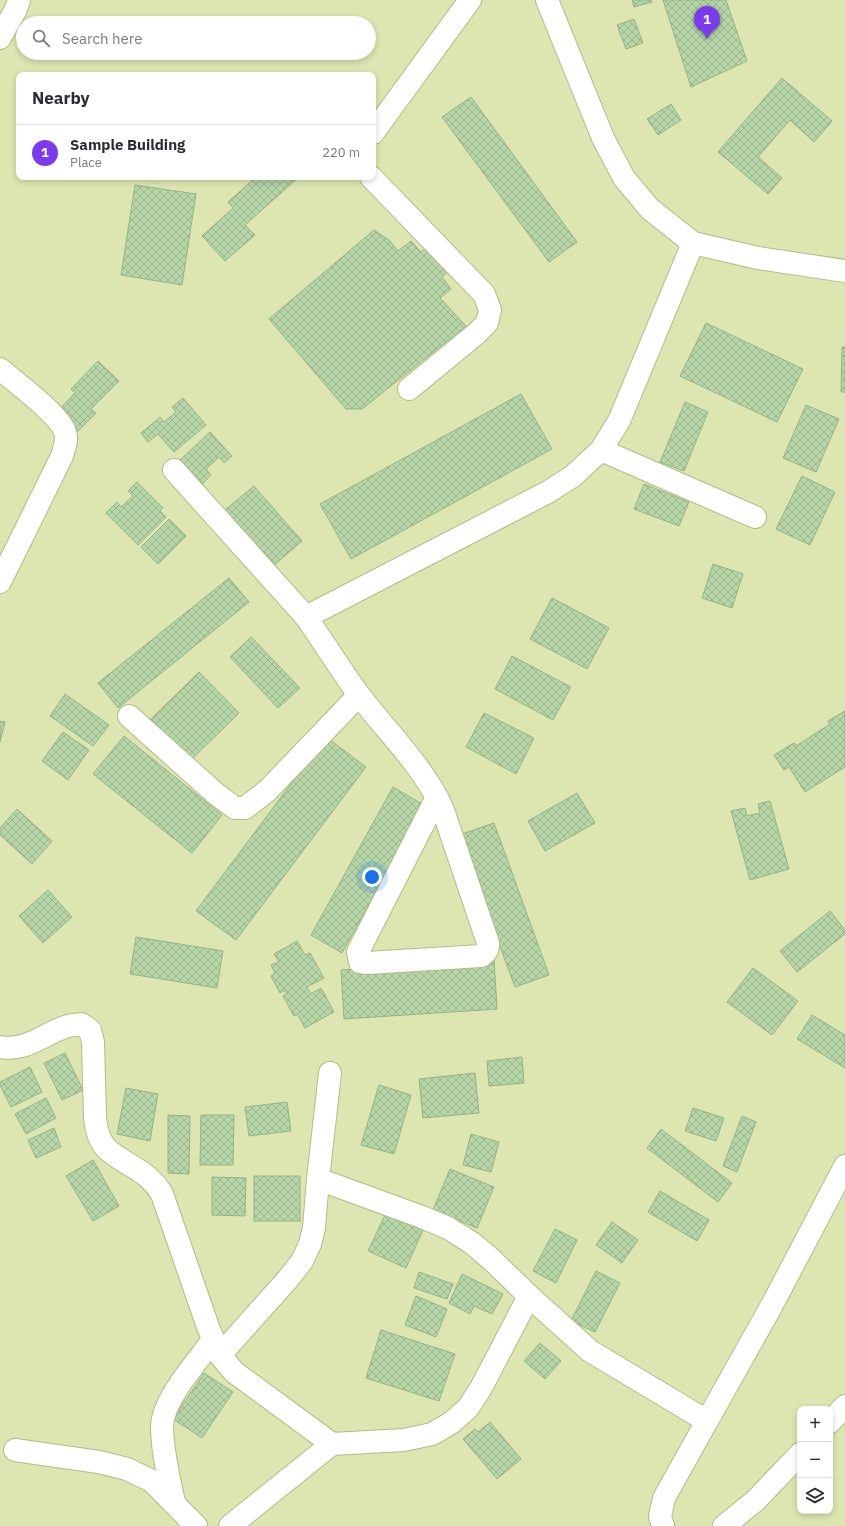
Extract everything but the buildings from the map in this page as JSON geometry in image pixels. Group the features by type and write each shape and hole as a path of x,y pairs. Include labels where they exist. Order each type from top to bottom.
{"street":[{"path":"0,38 16,10 19,0"},
{"path":"376,129 470,0"},
{"path":"547,0 603,138 624,178 650,209 693,243 758,258 845,271"},
{"path":"374,180 484,294 490,310 487,323 476,334 409,389"},
{"path":"306,617 548,492 573,476 601,450 619,421 693,243"},
{"path":"0,369 59,420 65,432 66,443 62,456 0,582"},
{"path":"601,450 755,518"},
{"path":"174,470 306,617 359,695 438,797 444,810 488,943 486,953 481,956 367,964 360,962 358,952 438,797"},
{"path":"129,716 215,793 234,808 245,808 267,791 359,695"},
{"path":"0,1047 21,1048 68,1026 80,1024 90,1030 93,1042 96,1128 100,1139 107,1148 157,1185 162,1194 216,1347 234,1372 332,1444"},
{"path":"174,1502 163,1442 162,1425 166,1408 175,1392 216,1347 288,1279 302,1261 310,1244 314,1228 330,1073"},
{"path":"663,1526 660,1516 664,1498 772,1305 845,1166"},
{"path":"318,1179 448,1228 472,1243 492,1260 529,1296 590,1351 707,1421"},
{"path":"230,1526 332,1444 404,1440 432,1434 451,1423 468,1408 481,1388 529,1296"},
{"path":"833,1419 845,1406"},
{"path":"15,1450 99,1462 127,1469 152,1481 196,1526"},
{"path":"724,1526 755,1502 797,1457"}],"place":[{"name":"Sample Building","path":"707,39"}]}
